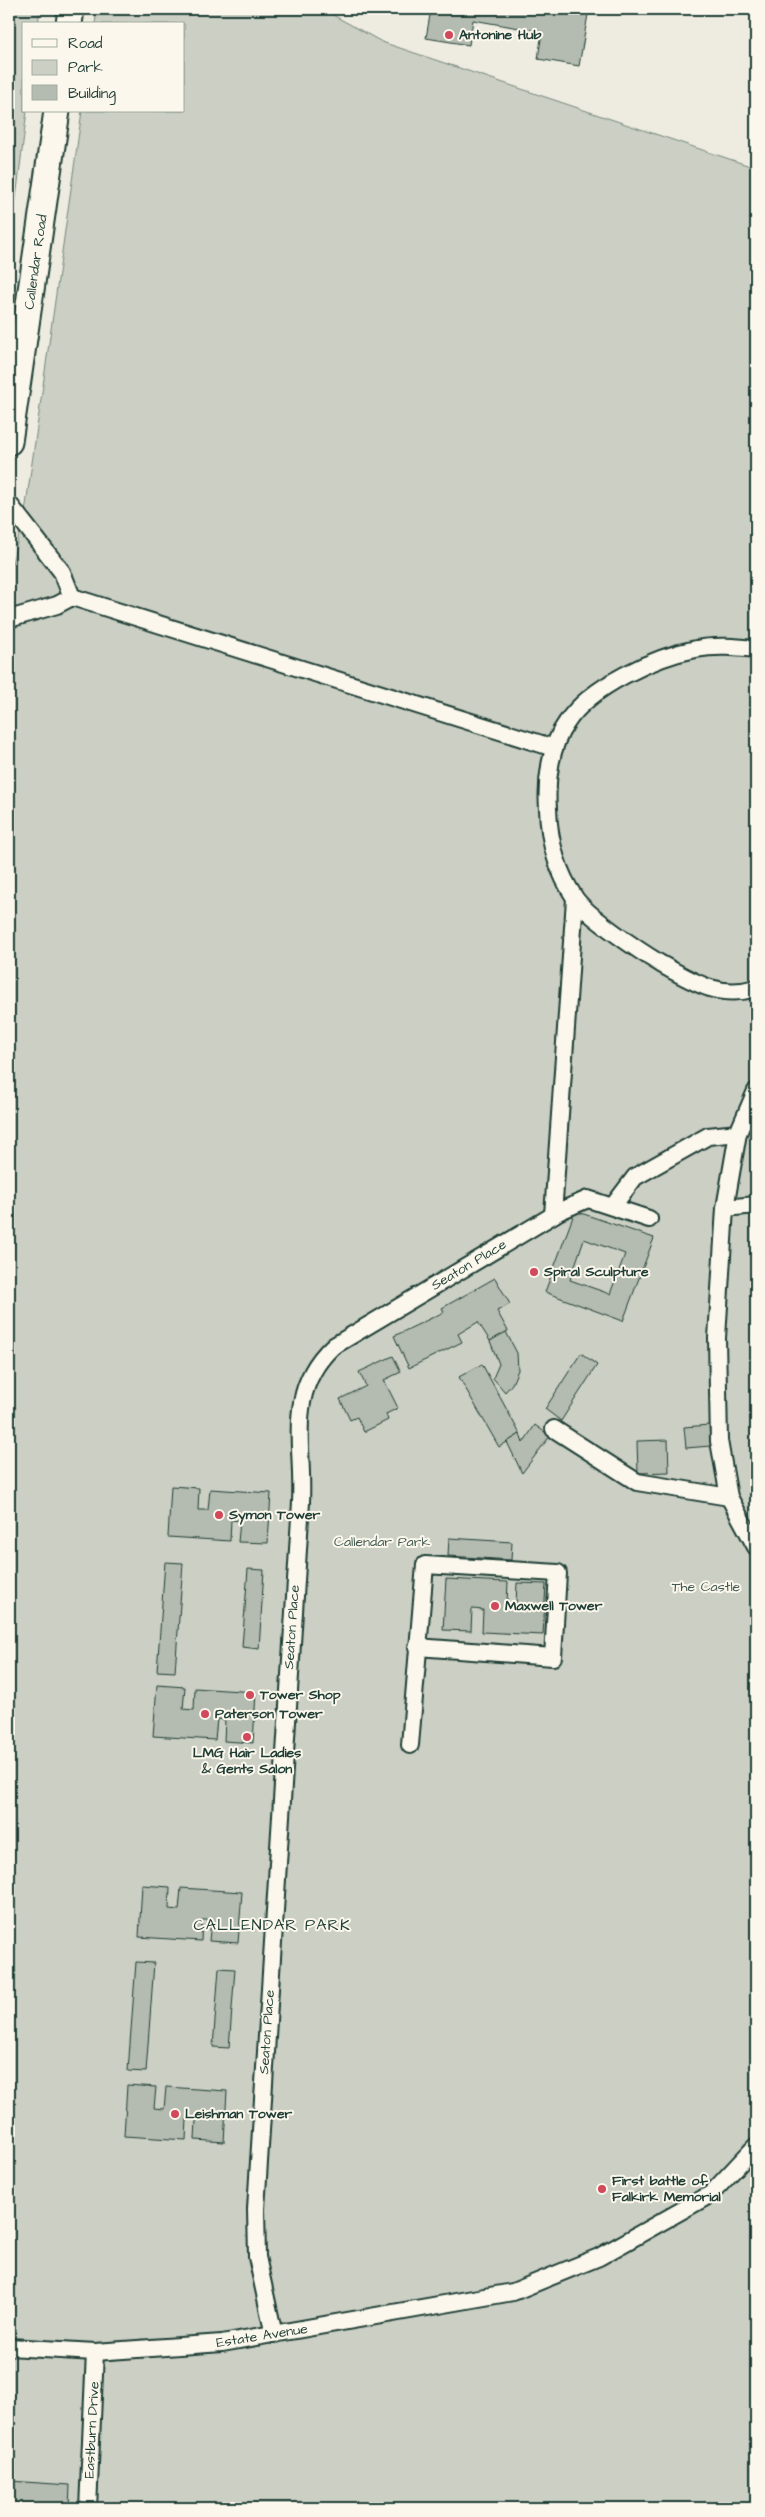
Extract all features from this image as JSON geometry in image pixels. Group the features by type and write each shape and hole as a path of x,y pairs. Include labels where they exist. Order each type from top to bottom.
{"main road":[{"path":"69,22 71,9"},
{"name":"Callendar Road","path":"9,442 28,323 57,112"}],"street":[{"path":"9,504 62,572 72,597"},
{"path":"9,620 57,605 72,597 554,748"},
{"path":"756,649 726,646 696,649 636,670 610,683 584,703 566,722 554,748 547,793 549,838 555,858 575,899 608,927 651,958 682,976 721,992 756,988"},
{"path":"553,1215 575,899"},
{"path":"756,1091 738,1133 724,1208 717,1338 720,1441 730,1497 756,1547"},
{"path":"613,1206 635,1177 708,1136 738,1133"},
{"name":"Seaton Place","path":"274,2335 257,2257 256,2209 301,1502 302,1478 298,1423 305,1385 322,1356 332,1347 553,1215 588,1199 649,1219"},
{"path":"724,1208 756,1205"},
{"path":"554,1429 638,1482 730,1497"},
{"path":"410,1745 417,1647 425,1565 558,1573 553,1656 417,1647"},
{"name":"Estate Avenue","path":"9,2347 96,2352 186,2346 274,2335 513,2292 599,2257 711,2194 756,2146"},
{"name":"Eastburn Drive","path":"88,2508 96,2352"}],"green space":[{"path":"9,9 40,9 38,22 22,22 22,112 27,112 9,254"},
{"name":"Callendar Park","path":"97,9 322,9 382,42 756,168 756,2508 9,2508 9,576 26,505 82,112 185,112 185,22 95,22"}],"building":[{"name":"Antonine Hub","path":"431,9 589,9 579,66 538,59 542,32 473,20 469,45 426,38"},
{"path":"575,1211 654,1238 623,1321 545,1292","holes":["584,1239 625,1254 610,1294 570,1280"]},
{"path":"495,1278 510,1304 497,1311 508,1331 490,1341 478,1322 458,1334 462,1342 409,1368 394,1336 444,1312 442,1308"},
{"path":"506,1332 517,1353 518,1370 512,1384 505,1392 493,1378 499,1364 490,1341"},
{"path":"581,1353 597,1365 561,1421 545,1409"},
{"path":"393,1356 401,1372 384,1380 398,1408 386,1414 388,1420 364,1432 357,1417 350,1420 340,1399 366,1386 359,1372"},
{"path":"482,1364 520,1434 499,1447 459,1377"},
{"path":"535,1425 550,1436 522,1473 507,1442 520,1434 523,1443"},
{"path":"709,1425 711,1446 686,1448 684,1427"},
{"path":"668,1440 669,1472 638,1473 637,1441"},
{"name":"Symon Tower","path":"171,1486 199,1488 198,1510 208,1510 210,1489 271,1493 268,1543 238,1542 240,1521 231,1520 230,1541 168,1537"},
{"path":"449,1538 512,1542 511,1560 448,1556"},
{"path":"165,1562 183,1563 175,1672 157,1671"},
{"path":"248,1569 264,1570 259,1649 242,1647"},
{"name":"Maxwell Tower","path":"446,1579 508,1582 507,1603 516,1604 517,1583 546,1584 543,1635 482,1632 483,1610 472,1609 471,1631 443,1630"},
{"name":"Paterson Tower","path":"157,1685 185,1687 183,1709 194,1710 195,1688 256,1692 253,1743 224,1741 225,1720 217,1719 215,1740 153,1736"},
{"path":"142,1885 170,1887 169,1909 179,1910 181,1888 242,1892 238,1943 209,1941 211,1920 202,1920 201,1941 139,1937"},
{"path":"136,1962 154,1963 146,2072 128,2071"},
{"path":"219,1968 235,1969 229,2048 213,2047"},
{"name":"Leishman Tower","path":"127,2085 156,2087 154,2108 164,2109 166,2087 227,2091 224,2142 195,2140 196,2119 187,2119 186,2140 124,2136"},
{"path":"9,2481 70,2485 69,2508 9,2508"}],"place":[{"name":"Antonine Hub","path":"449,35"},
{"name":"Spiral Sculpture","path":"534,1272"},
{"name":"Symon Tower","path":"219,1515"},
{"name":"Maxwell Tower","path":"495,1606"},
{"name":"Tower Shop","path":"250,1695"},
{"name":"Paterson Tower","path":"205,1714"},
{"name":"LMG Hair Ladies & Gents Salon","path":"247,1737"},
{"name":"Leishman Tower","path":"175,2114"},
{"name":"First battle of Falkirk Memorial","path":"602,2189"}],"district":[{"name":"CALLENDAR PARK","path":"272,1925"}],"park label":[{"name":"The Castle","path":"706,1587"}]}
